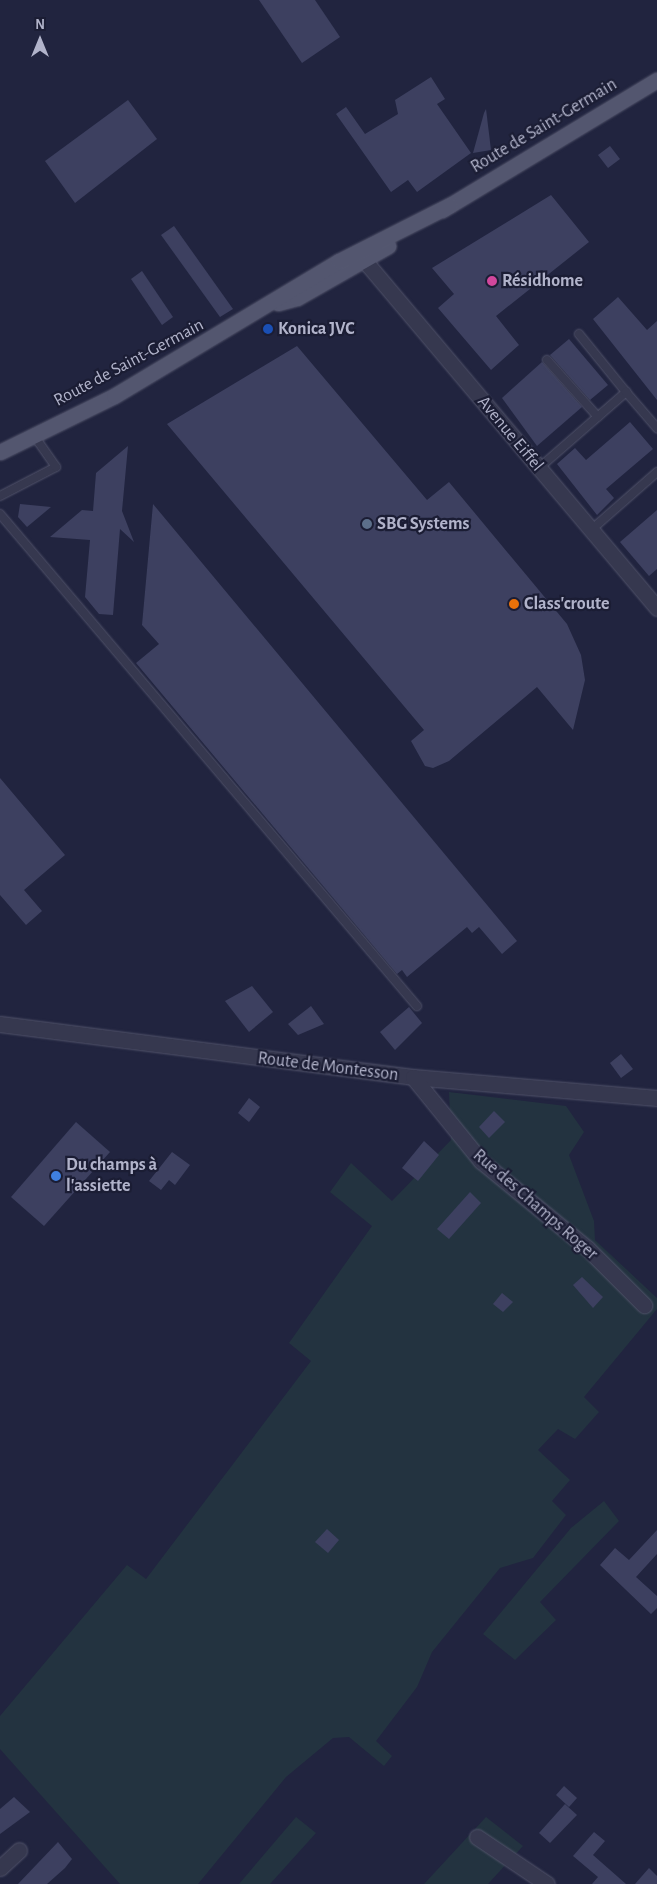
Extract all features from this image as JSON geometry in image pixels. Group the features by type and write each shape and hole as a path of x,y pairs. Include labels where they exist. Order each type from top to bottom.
{"main road":[{"name":"Route de Saint-Germain","path":"274,304 297,298 364,260 450,205 657,80"},
{"name":"Route de Saint-Germain","path":"0,452 114,396 274,304 331,266 450,205"}],"street":[{"name":"Avenue Eiffel","path":"364,260 657,608"},
{"name":"Route de Montesson","path":"0,1024 413,1077 657,1098"},
{"name":"Rue des Champs Roger","path":"413,1077 481,1161 587,1248 644,1305"},
{"path":"477,1837 547,1884"},
{"path":"0,1868 19,1850"}],"lane":[{"path":"579,334 657,428"},
{"path":"546,360 598,417"},
{"path":"539,468 626,392"},
{"path":"0,496 56,467 34,435"},
{"path":"591,530 657,472"},
{"path":"0,514 416,1006"}],"shaded area":[{"path":"449,1092 566,1106 584,1132 569,1155 594,1221 595,1240 657,1298 657,1309 584,1397 599,1412 575,1439 558,1429 538,1450 570,1480 552,1501 566,1515 533,1558 500,1568 432,1652 417,1687 376,1741 392,1756 384,1766 349,1737 333,1738 286,1777 198,1884 120,1884 0,1749 0,1716 127,1565 146,1579 311,1361 289,1343 372,1226 330,1192 351,1163 392,1201 451,1140"},
{"path":"604,1501 619,1521 540,1602 556,1620 515,1660 483,1634 571,1528"},
{"path":"296,1817 316,1833 270,1884 239,1884"},
{"path":"486,1817 523,1846 488,1884 424,1884"}],"building":[{"path":"259,0 315,0 340,37 302,63"},
{"path":"431,77 445,99 437,104 471,153 417,192 408,180 391,192 336,114 346,107 365,134 398,114 395,100"},
{"path":"128,100 157,139 75,203 45,161"},
{"path":"486,109 491,150 473,153 484,113"},
{"path":"610,146 620,159 608,168 598,155"},
{"name":"Résidhome","path":"551,195 589,242 496,316 519,345 491,370 438,308 454,294 432,268"},
{"path":"174,226 233,309 220,317 161,235"},
{"path":"142,271 173,317 162,325 131,279"},
{"path":"618,297 647,330 657,321 657,400 593,319"},
{"path":"569,339 608,385 590,400 550,355"},
{"path":"297,346 427,500 449,482 567,624 581,655 585,680 573,730 537,687 449,761 433,768 425,766 411,741 424,730 167,424"},
{"path":"542,362 582,407 537,446 502,398"},
{"path":"630,422 653,449 606,489 614,498 597,515 557,464 575,448 586,460"},
{"path":"128,446 122,511 134,542 120,529 113,615 99,614 85,597 90,540 50,537 82,510 93,511 96,473"},
{"path":"20,504 51,507 27,527 18,517"},
{"path":"153,504 517,941 502,954 479,927 472,933 467,927 407,977 402,970 397,974 136,663 159,644 142,625"},
{"path":"657,510 657,569 649,576 620,542"},
{"path":"0,778 65,855 24,890 42,911 26,925 0,895"},
{"path":"252,986 273,1012 249,1032 225,1001"},
{"path":"311,1006 324,1024 298,1035 288,1024"},
{"path":"409,1007 422,1023 395,1050 380,1032"},
{"path":"621,1054 633,1069 621,1078 610,1063"},
{"path":"249,1098 260,1107 249,1122 238,1113"},
{"path":"494,1111 505,1122 489,1138 479,1127"},
{"path":"76,1122 110,1152 44,1226 11,1197"},
{"path":"424,1141 439,1155 418,1181 402,1168"},
{"path":"172,1152 190,1165 175,1185 169,1180 161,1190 149,1181"},
{"path":"470,1192 481,1203 449,1239 437,1229"},
{"path":"582,1277 603,1297 593,1308 573,1285"},
{"path":"502,1293 513,1302 503,1312 493,1304"},
{"path":"327,1529 339,1540 328,1553 315,1542"},
{"path":"657,1530 657,1554 636,1577 657,1596 657,1608 651,1614 600,1565 615,1548 629,1560"},
{"path":"564,1786 577,1798 569,1807 556,1795"},
{"path":"14,1797 30,1812 0,1834 0,1809"},
{"path":"565,1804 577,1815 550,1843 539,1833"},
{"path":"594,1832 605,1841 593,1855 626,1884 592,1884 598,1877 573,1856"},
{"path":"58,1842 72,1859 65,1868 47,1884 18,1884"},
{"path":"649,1868 657,1876 657,1884 635,1884"}],"place":[{"name":"Résidhome","path":"492,281"},
{"name":"Konica JVC","path":"268,329"},
{"name":"SBG Systems","path":"367,524"},
{"name":"Class'croute","path":"514,604"},
{"name":"Du champs à l'assiette","path":"56,1176"}]}
